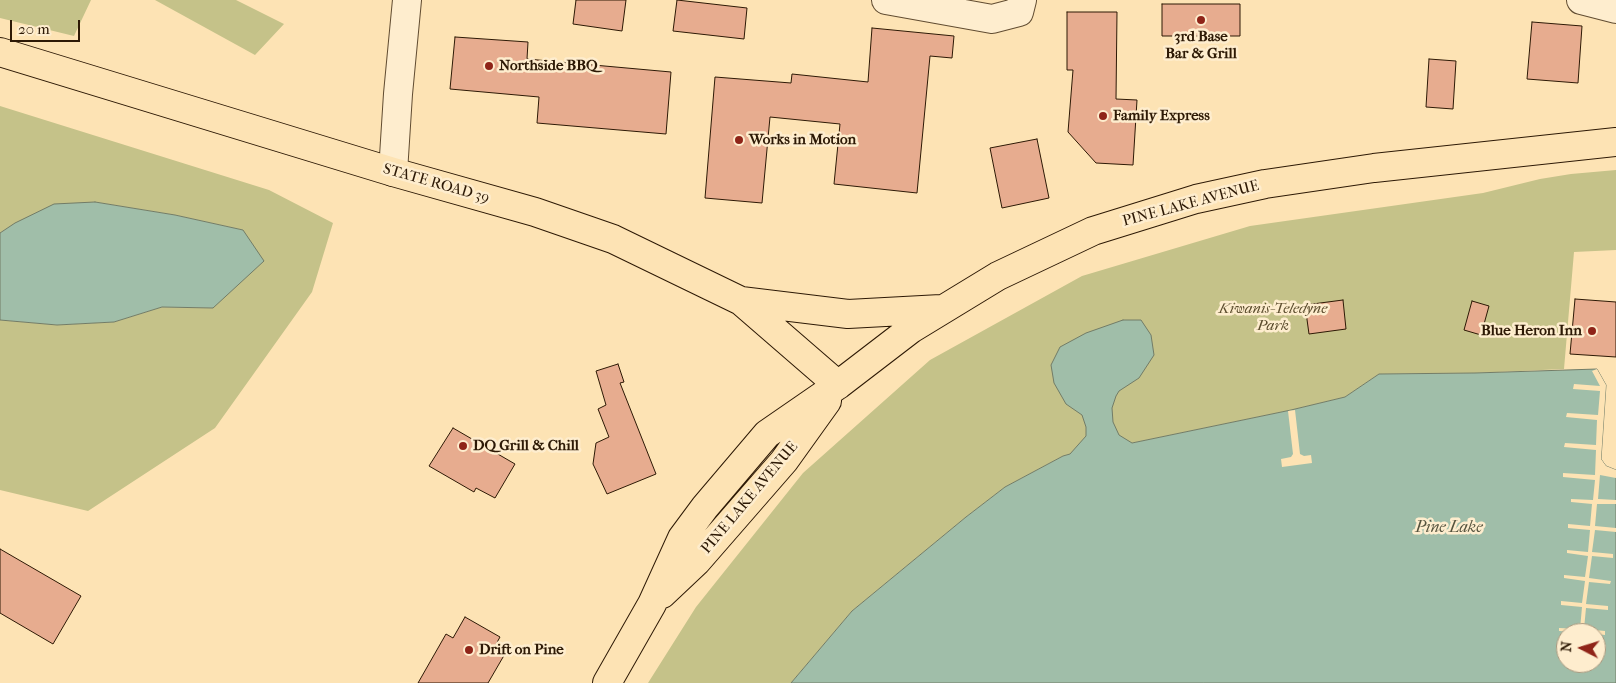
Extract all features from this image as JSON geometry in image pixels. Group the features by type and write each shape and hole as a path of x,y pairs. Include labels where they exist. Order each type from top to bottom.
{"main road":[{"name":"STATE ROAD 39","path":"0,52 393,172 535,212 613,239 741,301 838,385"},
{"name":"PINE LAKE AVENUE","path":"607,683 652,604 698,561 784,461 838,385 911,329 998,276 1093,231 1196,199 1265,184 1374,168 1616,142"},
{"path":"741,301 848,314 944,309"}],"street":[{"path":"393,172 407,0"},
{"path":"886,0 992,18 1019,12 1022,0"},
{"path":"1581,0 1616,10"}],"green space":[{"path":"0,0 91,0 74,36 0,18"},
{"path":"155,0 236,0 284,24 255,55"},
{"path":"0,106 269,190 333,223 312,292 215,428 88,511 0,490 0,320 57,325 114,322 162,307 212,308 243,230 175,215 95,202 16,223 0,233"},
{"name":"Kiwanis-Teledyne Park","path":"1616,170 1616,250 1574,252 1564,369 1476,373 1379,374 1345,397 1132,443 1104,445 1063,456 1005,487 852,611 791,683 648,683 696,607 803,473 930,360 1082,276 1250,226 1483,193 1540,179 1571,174"}],"water":[{"path":"95,202 175,215 243,230 264,261 213,308 162,307 114,322 57,325 0,320 0,233 15,223 54,204"},
{"name":"Pine Lake","path":"1123,320 1141,320 1151,335 1154,355 1139,378 1119,391 1112,408 1113,422 1119,435 1132,443 1345,397 1379,374 1597,369 1606,385 1601,459 1606,466 1616,470 1616,683 791,683 852,611 1005,487 1070,454 1086,436 1086,427 1082,415 1066,404 1054,383 1051,365 1060,347 1086,333"}],"pier":[{"path":"1597,369 1606,385 1601,459 1606,466 1616,470 1616,478 1600,475 1598,499 1616,500 1616,504 1597,504 1595,526 1616,528 1616,532 1595,530 1592,552 1613,554 1613,558 1592,556 1589,578 1611,581 1610,584 1589,582 1586,604 1608,606 1608,610 1586,608 1585,623 1581,623 1582,607 1561,605 1561,601 1582,603 1585,581 1564,578 1564,575 1585,577 1588,556 1567,553 1567,550 1588,552 1590,530 1568,528 1568,524 1590,526 1592,504 1571,502 1571,499 1593,500 1595,480 1563,477 1563,473 1595,475 1596,450 1564,447 1565,443 1596,445 1597,420 1566,417 1567,413 1598,415 1600,391 1573,389 1574,384 1600,386 1592,371"},
{"path":"1295,410 1300,454 1304,456 1311,455 1312,463 1282,467 1281,459 1291,457 1293,454 1288,411"}],"building":[{"path":"576,0 626,0 622,31 573,24"},
{"path":"677,0 747,8 744,39 673,31"},
{"name":"3rd Base Bar & Grill","path":"1162,4 1240,4 1240,36 1162,36"},
{"path":"1067,12 1117,12 1116,99 1137,100 1133,165 1096,163 1068,132 1073,70 1067,70"},
{"path":"1532,22 1582,26 1578,83 1527,79"},
{"path":"872,28 954,36 952,58 930,56 917,193 834,184 840,124 770,117 762,203 705,198 715,77 791,83 792,74 868,82"},
{"path":"455,37 528,42 527,59 671,72 666,134 537,123 539,97 450,89"},
{"path":"1429,59 1456,61 1453,109 1426,107"},
{"path":"1037,139 1049,198 1002,208 990,148"},
{"path":"1575,299 1616,302 1616,357 1570,354"},
{"path":"1343,300 1346,329 1309,334 1305,305"},
{"path":"1472,301 1489,306 1481,335 1464,330"},
{"path":"618,364 624,382 620,383 656,474 607,494 593,464 596,443 609,437 598,409 606,405 596,371"},
{"name":"DQ Grill & Chill","path":"453,428 515,464 495,498 476,488 474,492 429,466"},
{"path":"0,549 81,596 53,644 0,613"},
{"name":"Drift on Pine","path":"465,617 500,637 495,646 506,652 488,683 418,683 446,634 453,638"}],"place":[{"name":"3rd Base Bar & Grill","path":"1201,20"},
{"name":"Northside BBQ","path":"489,66"},
{"name":"Family Express","path":"1103,116"},
{"name":"Works in Motion","path":"739,140"},
{"name":"Blue Heron Inn","path":"1592,331"},
{"name":"DQ Grill & Chill","path":"463,446"},
{"name":"Drift on Pine","path":"469,650"}]}
